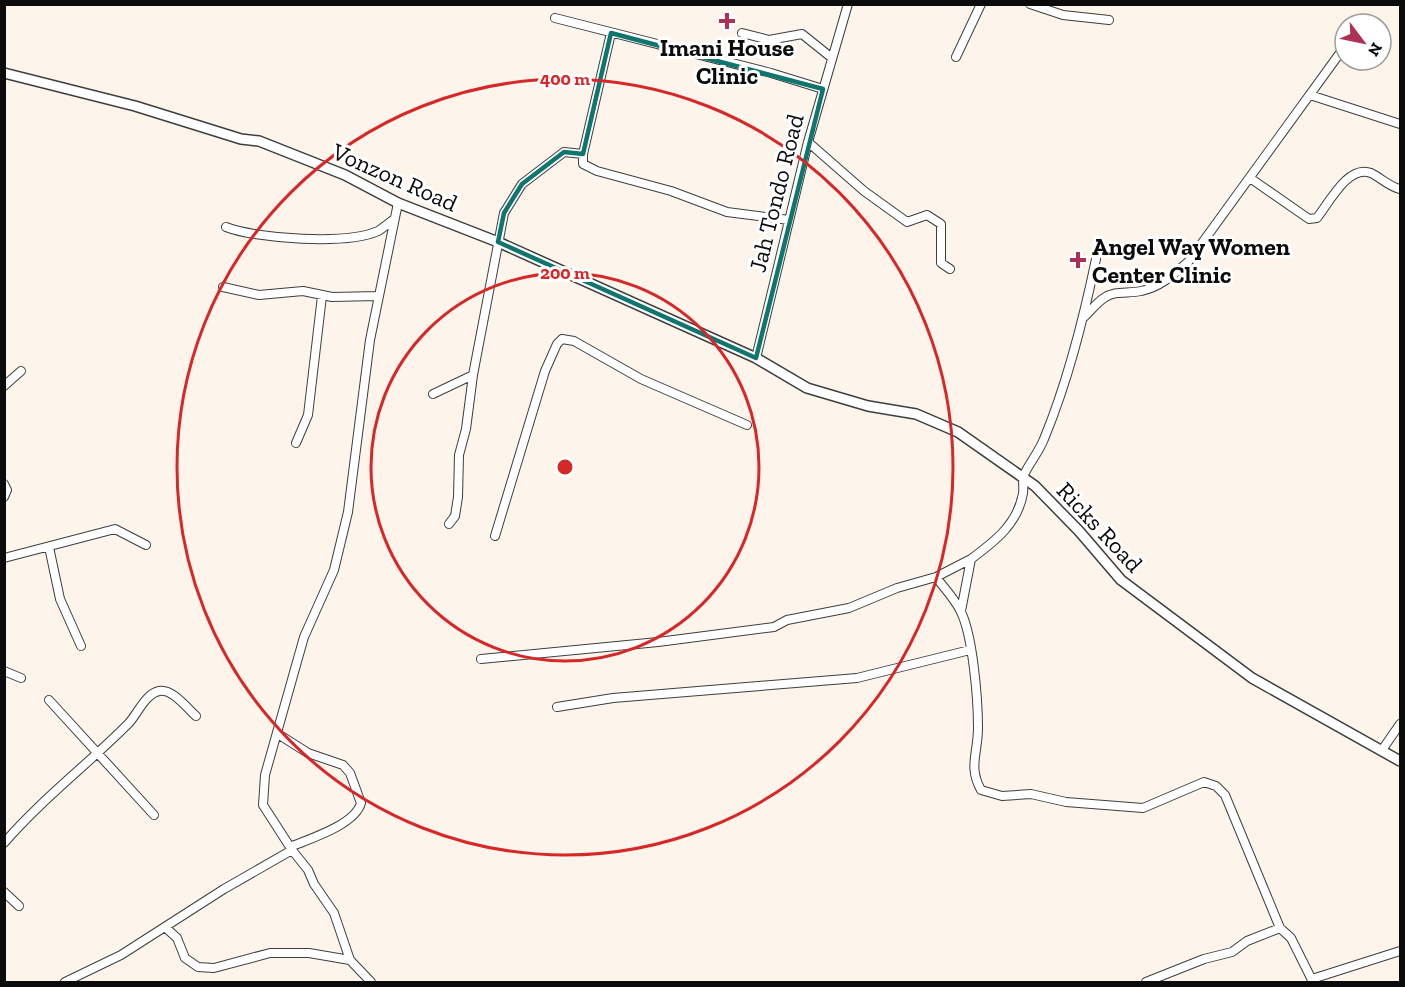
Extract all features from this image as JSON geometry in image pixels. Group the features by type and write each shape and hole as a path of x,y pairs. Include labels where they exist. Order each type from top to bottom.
{"street":[{"name":"Jah Tondo Road","path":"756,358 808,142 848,4"},
{"path":"956,57 981,4"},
{"path":"1030,4 1063,15 1109,20"},
{"path":"555,18 771,73 823,89"},
{"path":"611,33 583,154 583,164 597,171 671,191 727,213 789,220"},
{"path":"742,33 769,40 802,34 832,58"},
{"path":"1083,318 1104,298 1122,291 1138,292 1155,287 1170,278 1189,261 1333,63"},
{"name":"Vonzon Road","path":"4,73 135,106 241,139 259,141 345,175 398,203 498,242 756,358"},
{"path":"1310,95 1401,124"},
{"path":"808,142 864,191 906,222 927,214 941,224 941,263 950,269"},
{"path":"449,524 455,516 459,455 466,429 473,375 504,213 522,184 564,152 583,154"},
{"path":"1250,178 1310,219 1317,218 1347,179 1358,171 1370,172 1401,189"},
{"path":"371,982 350,960 334,913 314,884 308,870 291,849 263,805 265,775 304,638 334,570 348,513 378,296 398,203"},
{"path":"225,227 252,236 319,239 378,231 393,220"},
{"path":"481,659 747,632 774,627 787,620 849,608 897,588 936,577 971,559 1006,531 1023,494 1023,476 1033,463 1063,390 1096,260"},
{"path":"223,287 259,295 303,291 322,296 378,296"},
{"path":"296,443 308,416 322,296"},
{"path":"495,536 545,371 557,344 562,339 574,341 640,379 747,426"},
{"name":"Ricks Road","path":"756,358 807,388 868,405 916,414 958,432 1023,476 1079,531 1121,580 1252,678 1401,761"},
{"path":"4,386 21,371"},
{"path":"433,394 473,375"},
{"path":"4,484 7,490 4,497"},
{"path":"4,558 115,529 146,545"},
{"path":"49,547 60,599 81,646"},
{"path":"961,611 971,559"},
{"path":"936,577 961,611 970,650 978,710 978,738 973,775 981,790 1002,795 1031,794 1066,802 1143,808 1204,782 1216,786 1225,795 1280,928 1291,938 1312,981 1401,951"},
{"path":"557,707 613,698 857,678 970,650"},
{"path":"4,671 21,678"},
{"path":"4,843 39,804 130,723 150,696 158,691 169,692 196,716"},
{"path":"49,700 154,815"},
{"path":"1382,750 1401,724"},
{"path":"65,982 121,955 224,889 291,849 326,833 355,814 361,803 350,773 343,765 308,753 278,734"},
{"path":"4,892 20,906"},
{"path":"166,928 177,938 185,958 198,967 214,968 270,953 309,953 350,960"},
{"path":"1146,982 1204,959 1232,952 1247,941 1280,928"}],"highlighted area":[{"path":"611,33 823,89 756,358 498,242 504,213 522,184 564,152 583,154"}],"place":[{"name":"Imani House Clinic","path":"727,21"},
{"name":"Angel Way Women Center Clinic","path":"1078,260"}]}
